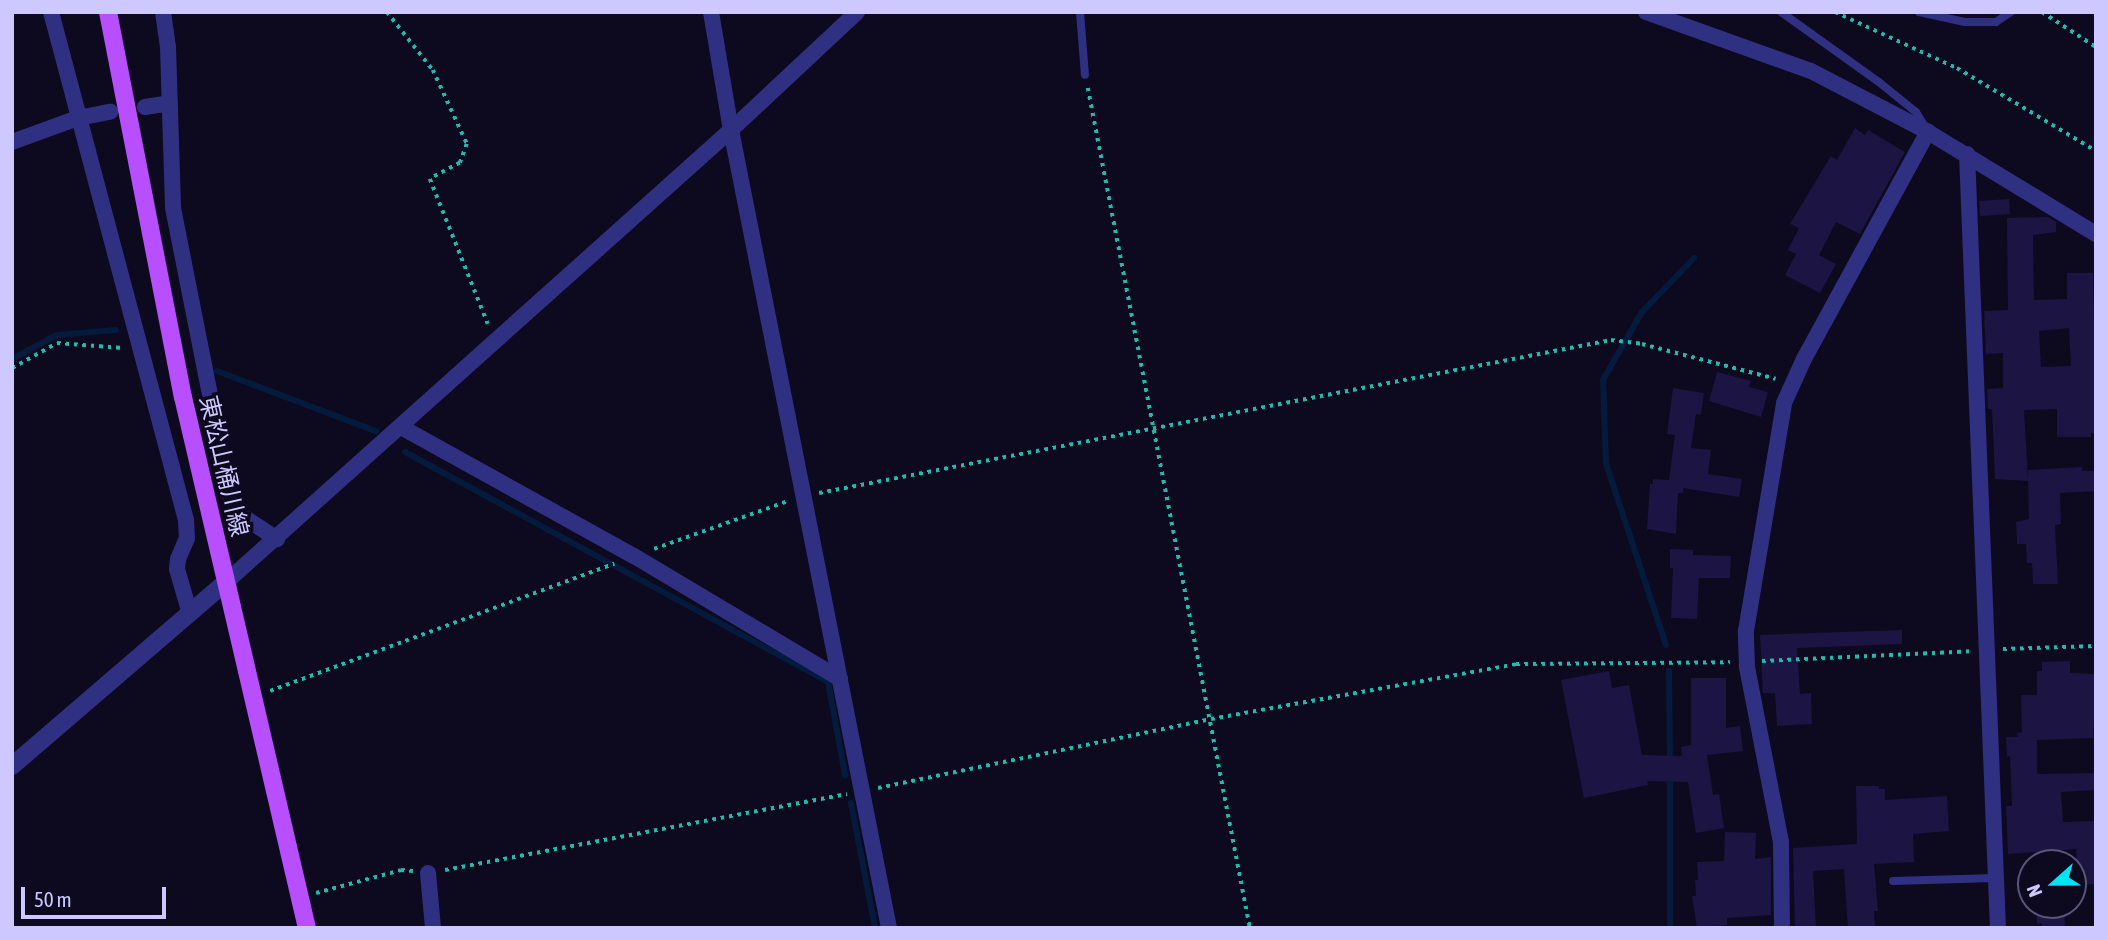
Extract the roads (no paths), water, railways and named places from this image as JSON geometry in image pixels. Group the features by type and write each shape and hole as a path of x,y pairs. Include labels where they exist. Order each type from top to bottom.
{"main road":[{"name":"東松山桶川線","path":"108,12 183,397 251,698 307,928"}],"street":[{"path":"51,12 186,520 187,538 178,559 177,569 190,614"},
{"path":"163,12 168,47 173,208 233,510 276,538"},
{"path":"711,12 731,130 888,928"},
{"path":"12,766 190,614 401,427 731,130 857,12"},
{"path":"1646,12 1811,71 1967,154 2096,234"},
{"path":"145,107 170,103"},
{"path":"12,142 78,118 110,112"},
{"path":"1782,928 1781,842 1747,662 1746,631 1784,403 1791,383 1928,132"},
{"path":"1967,154 1998,928"},
{"path":"401,427 634,556 840,679"},
{"path":"428,873 433,928"}],"lane":[{"path":"1080,12 1085,75"},
{"path":"1781,12 1916,112 1928,132"},
{"path":"1919,12 1965,22 1996,22 2011,12"},
{"path":"1893,881 1995,878"}],"waterway":[{"path":"1666,645 1606,464 1603,380 1642,312 1694,258"},
{"path":"12,359 57,335 116,330"},
{"path":"217,371 376,431"},
{"path":"405,452 828,682 845,775"},
{"path":"1669,671 1670,761"},
{"path":"1670,776 1670,928"},
{"path":"851,803 875,928"}]}
